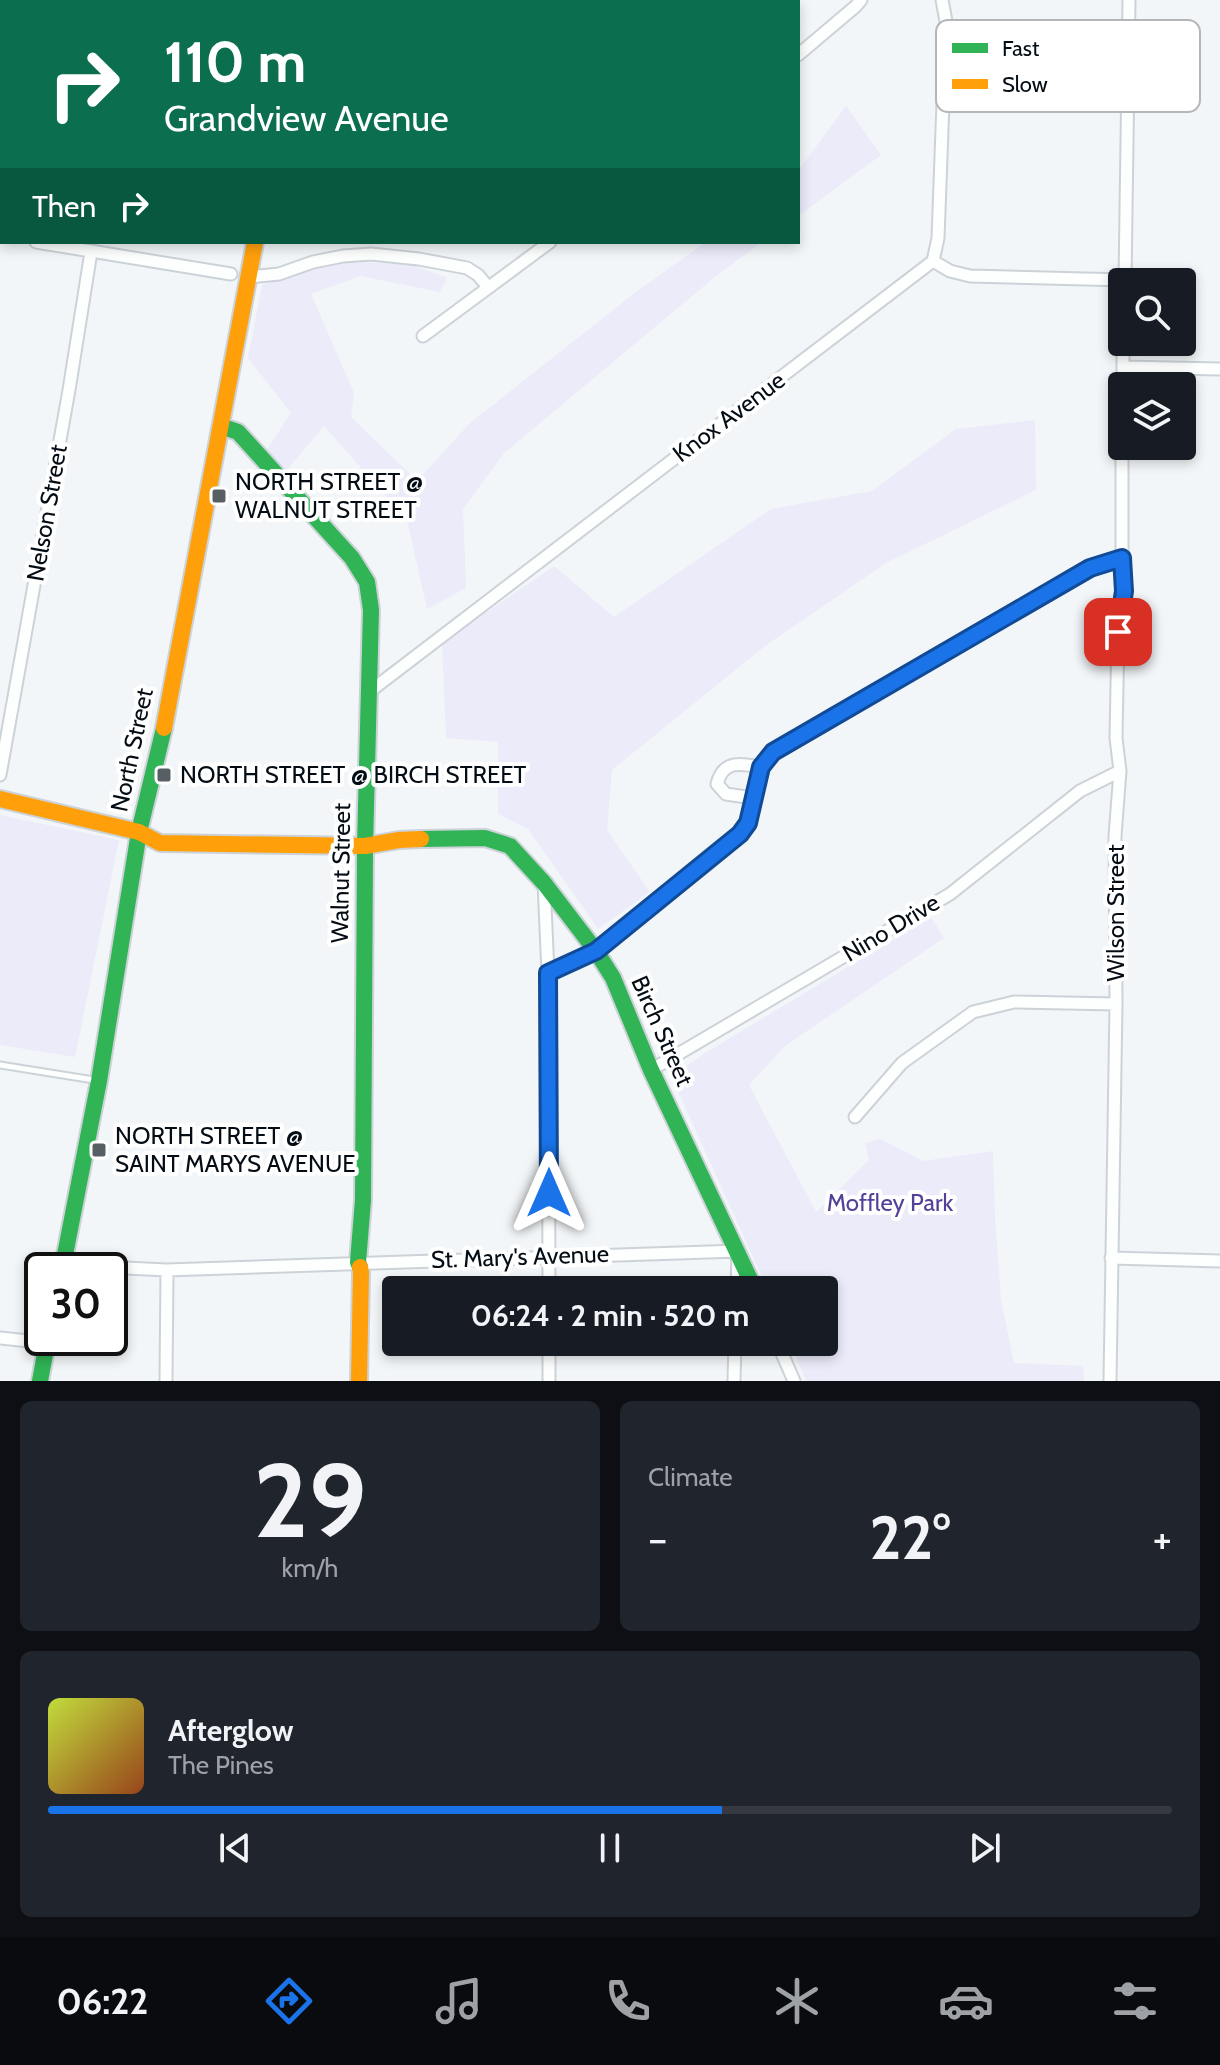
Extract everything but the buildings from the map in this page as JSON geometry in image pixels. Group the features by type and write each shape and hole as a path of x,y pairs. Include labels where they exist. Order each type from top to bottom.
{"street":[{"path":"800,53 861,0"},
{"path":"942,0 946,20"},
{"path":"1129,0 1129,20"},
{"path":"943,112 938,238 933,261 950,271 970,276 1108,280"},
{"path":"1125,268 1127,112"},
{"path":"47,244 231,274"},
{"name":"North Street","path":"65,1252 99,1081 139,832 163,731 255,244"},
{"path":"423,336 547,244"},
{"name":"Nelson Street","path":"0,775 91,252"},
{"path":"248,277 279,274 343,256 371,254 467,268 488,287"},
{"name":"Knox Avenue","path":"369,692 933,261"},
{"path":"1123,356 1123,372"},
{"path":"1123,367 1220,369"},
{"name":"Walnut Street","path":"221,426 238,432 352,558 367,582 371,610 365,846 363,1200 358,1262 361,1272 359,1381"},
{"name":"Wilson Street","path":"1110,1381 1116,1004 1115,836 1120,771 1116,738 1118,632 1124,591 1122,460"},
{"path":"548,973 596,951 740,834 748,823 761,767 773,752 1090,568 1122,558"},
{"path":"753,798 726,794 717,784 719,774 729,765 761,767"},
{"name":"Nino Drive","path":"651,1070 950,894 1080,791 1120,771"},
{"name":"Birch Street","path":"0,799 139,832 160,843 365,846 399,840 485,838 510,846 544,883 613,978 651,1070 749,1276"},
{"path":"544,883 548,973 549,1276"},
{"path":"855,1117 902,1063 973,1012 1014,1002 1116,1004"},
{"path":"737,1276 738,1251"},
{"name":"St. Mary's Avenue","path":"128,1269 738,1251"},
{"path":"1111,1258 1220,1261"},
{"path":"166,1381 167,1270"},
{"path":"0,1338 24,1339"},
{"path":"40,1381 45,1356"},
{"path":"549,1356 549,1381"},
{"path":"734,1381 735,1356"},
{"path":"783,1356 794,1381"}],"lane":[{"path":"0,1065 99,1081"}],"green space":[{"path":"846,106 881,155 800,215 800,168"},
{"path":"703,244 759,244 716,276 504,453 463,509 466,588 427,609 407,520 324,426 287,470 266,451 291,413 248,358 262,285 328,260 413,265 447,278 440,292 360,276 311,294 354,393 351,417 417,481 470,423 636,292"},
{"path":"1035,420 1036,490 886,563 765,646 612,770 607,830 650,892 598,929 528,829 498,814 498,742 446,738 442,643 554,566 614,617 771,509 872,491 956,429"},
{"path":"0,815 119,840 75,1057 0,1045"},
{"name":"Moffley Park","path":"931,917 944,938 785,1046 749,1085 816,1212 869,1160 865,1143 880,1139 923,1161 993,1151 1001,1300 1014,1363 1083,1366 1084,1381 806,1381 796,1356 838,1356 838,1276 762,1276 671,1076"}],"traffic: fast":[{"path":"221,426 238,432 352,558 367,582 371,610 360,1267"},
{"path":"66,1252 99,1081 139,832 164,728"},
{"path":"421,839 485,838 510,846 544,883 596,951 613,978 651,1070 748,1276"},
{"path":"40,1381 45,1356"}],"traffic: slow":[{"path":"164,728 255,244"},
{"path":"0,799 139,832 160,843 365,846 421,839"},
{"path":"359,1381 360,1267"}],"place":[{"name":"NORTH STREET @ WALNUT STREET","path":"219,496"},
{"name":"NORTH STREET @ BIRCH STREET","path":"164,775"},
{"name":"NORTH STREET @ SAINT MARYS AVENUE","path":"99,1150"}],"route":[{"path":"549,1193 548,973 596,951 740,834 748,823 761,767 773,752 1090,568 1122,558 1124,591 1118,632"}]}
